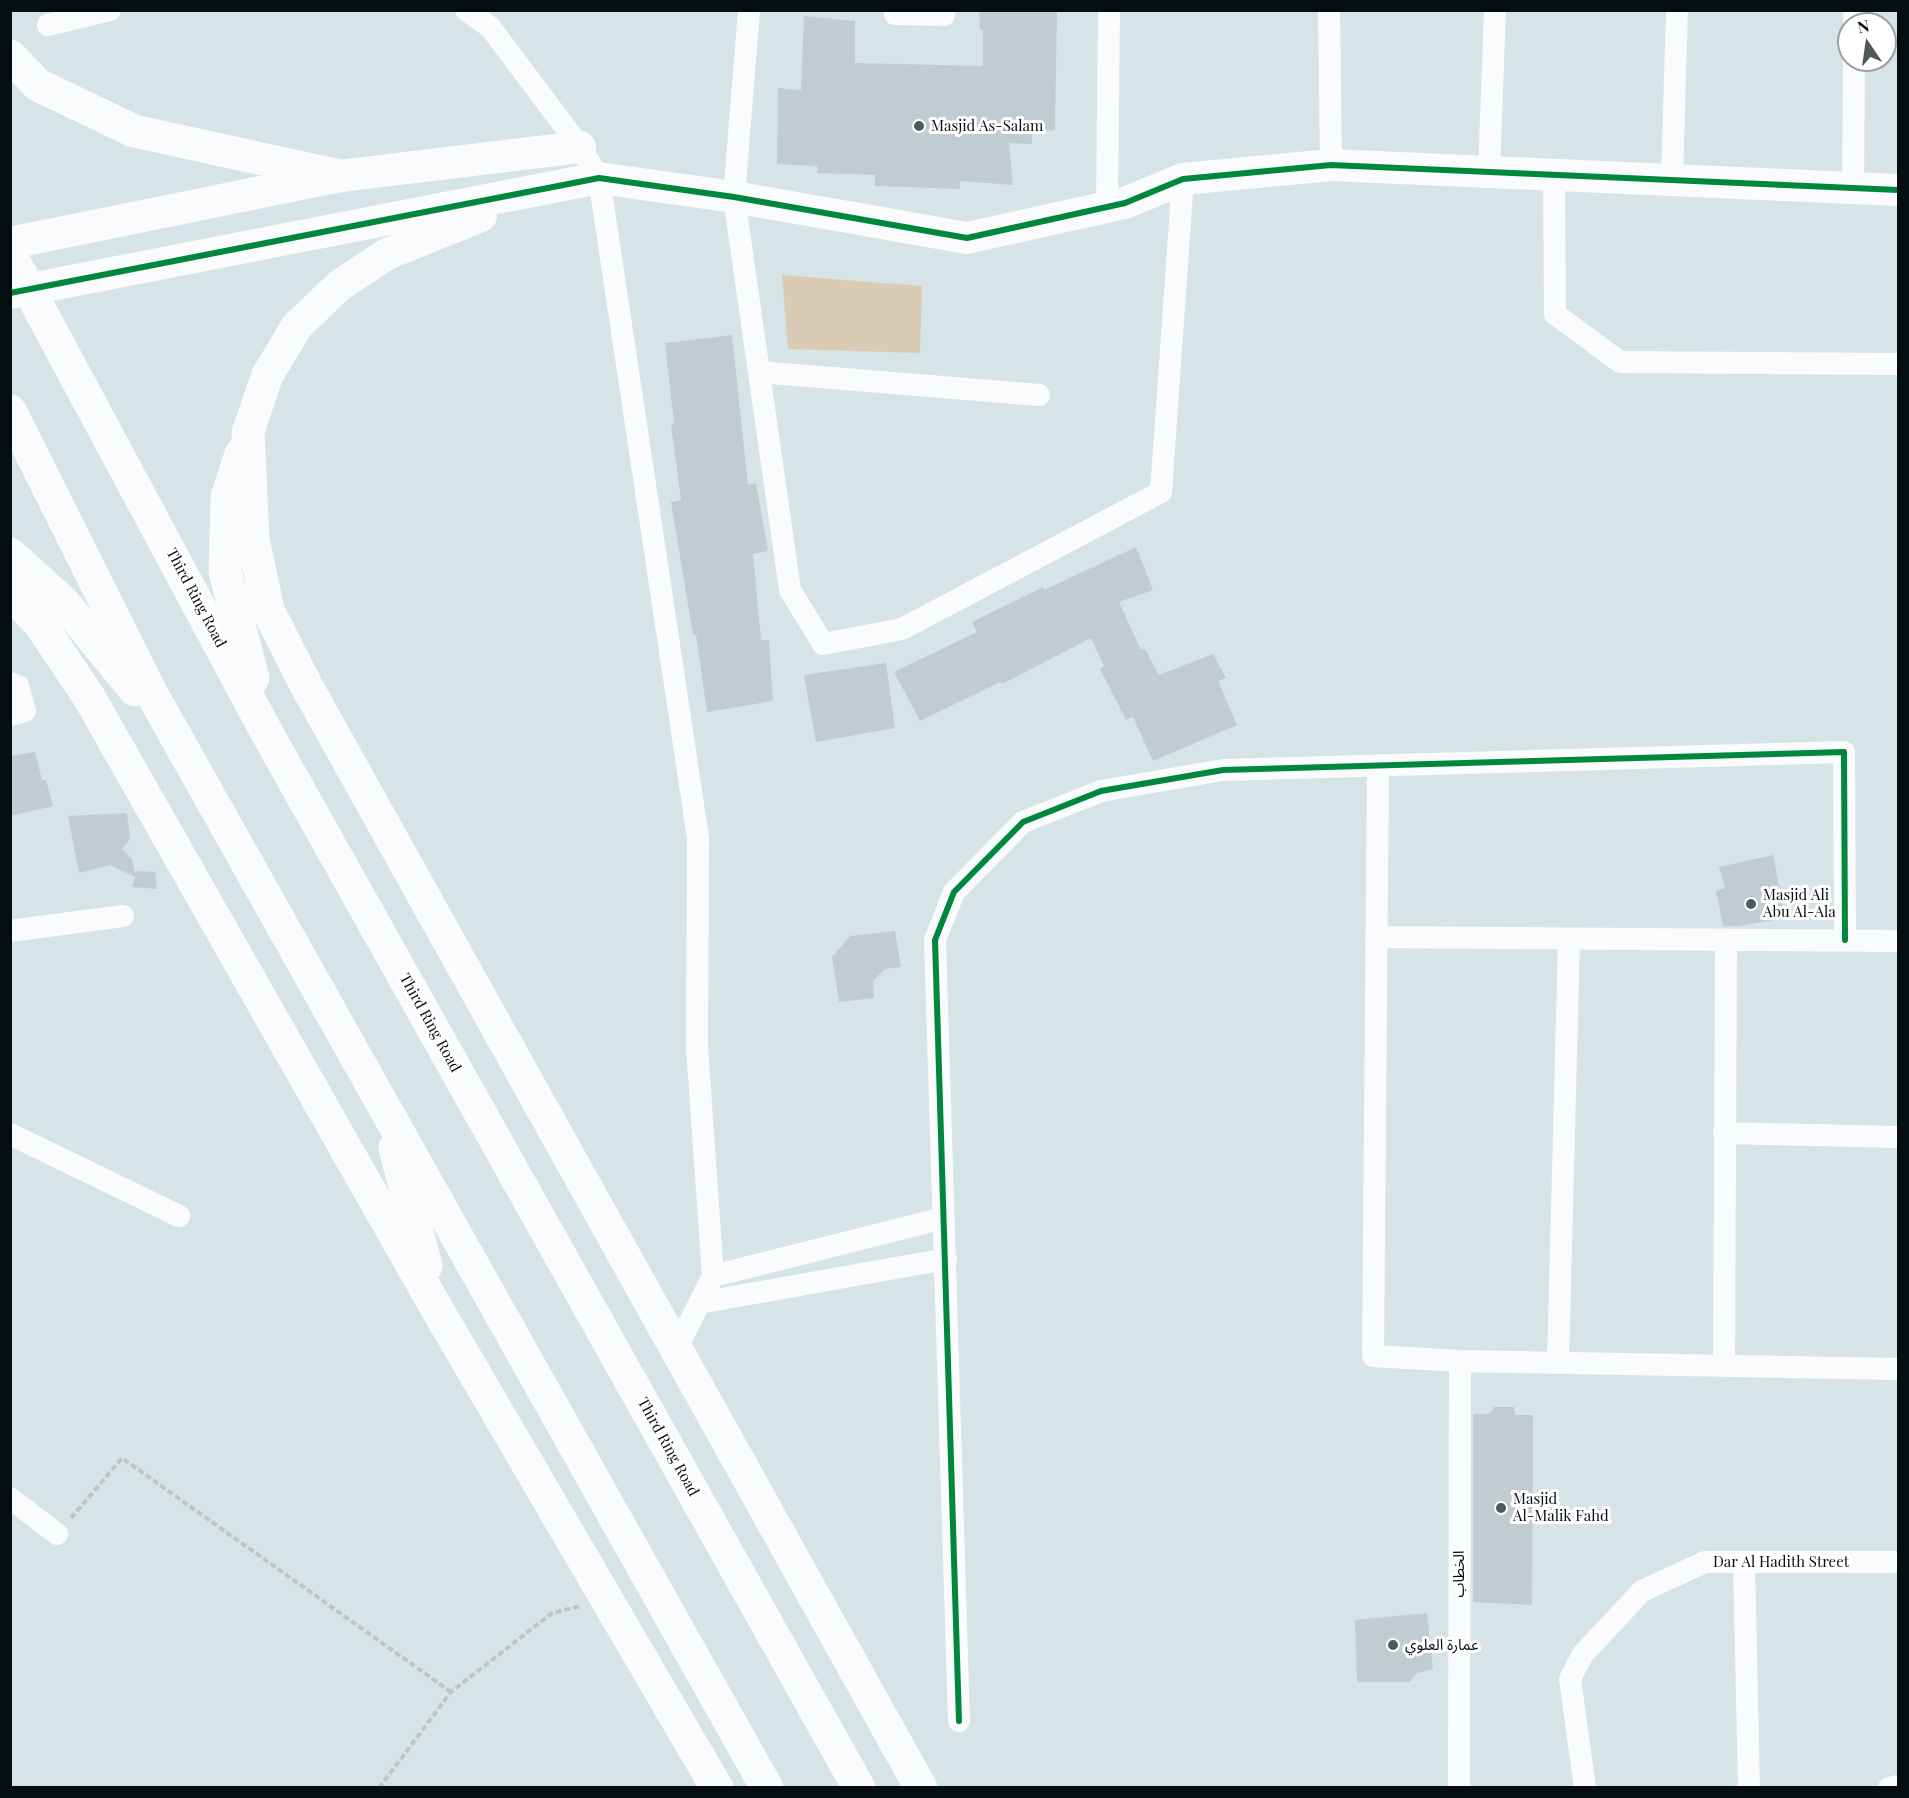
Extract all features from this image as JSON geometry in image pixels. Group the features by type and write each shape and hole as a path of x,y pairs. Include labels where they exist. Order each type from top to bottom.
{"highway":[{"path":"10,56 38,85"},
{"path":"10,66 38,85 134,131 340,176"},
{"name":"Third Ring Road","path":"10,254 267,733 859,1788"},
{"path":"16,421 148,687 767,1788"},
{"path":"248,432 227,497 225,572 267,733"},
{"path":"248,432 253,539 268,610 306,686 921,1788"},
{"path":"10,554 63,602 182,747"},
{"path":"10,591 42,627 89,697 436,1309 717,1788"},
{"path":"384,1106 436,1309"}],"street":[{"path":"48,25 110,10"},
{"path":"466,10 489,27 580,147 599,178 698,838 697,1047 713,1276 676,1350"},
{"path":"749,10 734,197 790,590 823,644 902,629 1161,492 1183,179"},
{"path":"895,10 895,14 944,15 944,10"},
{"path":"1107,206 1109,10"},
{"path":"1329,10 1330,165"},
{"path":"1489,172 1495,10"},
{"path":"1672,179 1677,10"},
{"path":"1853,188 1854,72"},
{"path":"10,243 340,176 580,147"},
{"path":"10,293 599,178 734,197 967,238 1125,203 1183,179 1330,165 1899,190"},
{"path":"1554,175 1556,314 1620,362 1899,364"},
{"path":"248,432 267,376 297,326 340,285 387,254 569,184"},
{"path":"759,372 1039,395"},
{"path":"10,683 18,686 25,711 10,715"},
{"path":"959,1721 936,940 954,892 1023,822 1101,791 1223,770 1844,752 1845,940"},
{"path":"1378,765 1373,1356 1460,1361 1899,1369"},
{"path":"10,931 123,916"},
{"path":"1376,938 1899,941"},
{"path":"1558,1363 1569,939"},
{"path":"1724,1366 1726,940"},
{"path":"1724,1133 1899,1137"},
{"path":"10,1134 179,1216"},
{"path":"713,1276 944,1218"},
{"path":"699,1303 946,1259"},
{"name":"الخطاب","path":"1459,1788 1460,1361"},
{"path":"10,1498 57,1534"},
{"name":"Dar Al Hadith Street","path":"1585,1788 1570,1679 1583,1654 1642,1591 1705,1562 1899,1562"},
{"path":"1743,1562 1749,1788"},
{"path":"1888,1788 1899,1786"}],"path":[{"path":"57,1534 122,1458 451,1692"},
{"path":"379,1788 451,1692 552,1613 586,1604"}],"shaded area":[{"path":"782,275 922,286 920,353 788,349"}],"building":[{"path":"979,10 1057,10 1055,130 1032,133 1032,144 1009,143 1013,185 960,181 960,189 875,186 875,175 817,173 817,166 777,164 778,88 801,90 804,16 855,21 855,63 983,66 983,30 980,30"},
{"path":"732,335 748,485 756,483 768,551 753,554 761,640 769,640 773,701 707,712 696,635 693,635 671,502 681,500 671,425 674,424 665,343"},
{"path":"1136,547 1153,590 1119,602 1141,650 1145,649 1159,675 1213,654 1226,678 1218,681 1237,725 1153,761 1133,717 1126,720 1100,669 1104,666 1091,638 1002,684 1000,682 920,721 894,672 977,632 972,622 1043,587 1044,590"},
{"path":"886,663 895,728 816,742 804,675"},
{"path":"35,752 42,780 46,780 53,806 10,816 10,756"},
{"path":"127,813 130,839 122,849 132,859 135,874 136,871 155,872 157,889 132,887 135,877 110,865 79,873 68,816"},
{"name":"Masjid Ali Abu Al-Ala","path":"1773,855 1785,918 1739,926 1723,926 1716,891 1725,888 1719,867"},
{"path":"895,931 901,967 885,969 873,981 874,998 839,1002 832,957 850,936"},
{"name":"Masjid Al-Malik Fahd","path":"1494,1407 1514,1407 1515,1415 1533,1415 1532,1605 1473,1602 1473,1414 1490,1414"},
{"name":"عمارة العلوي","path":"1427,1613 1433,1669 1417,1673 1410,1682 1357,1682 1355,1620"}],"cycle path":[{"path":"10,293 599,178 734,197 967,238 1125,203 1183,179 1331,165 1898,190"},
{"path":"959,1721 935,940 954,892 1023,822 1101,791 1223,770 1844,752 1845,940"}],"place":[{"name":"Masjid As-Salam","path":"919,126"},
{"name":"Masjid Ali Abu Al-Ala","path":"1751,904"},
{"name":"Masjid Al-Malik Fahd","path":"1501,1508"},
{"name":"عمارة العلوي","path":"1393,1645"}]}
